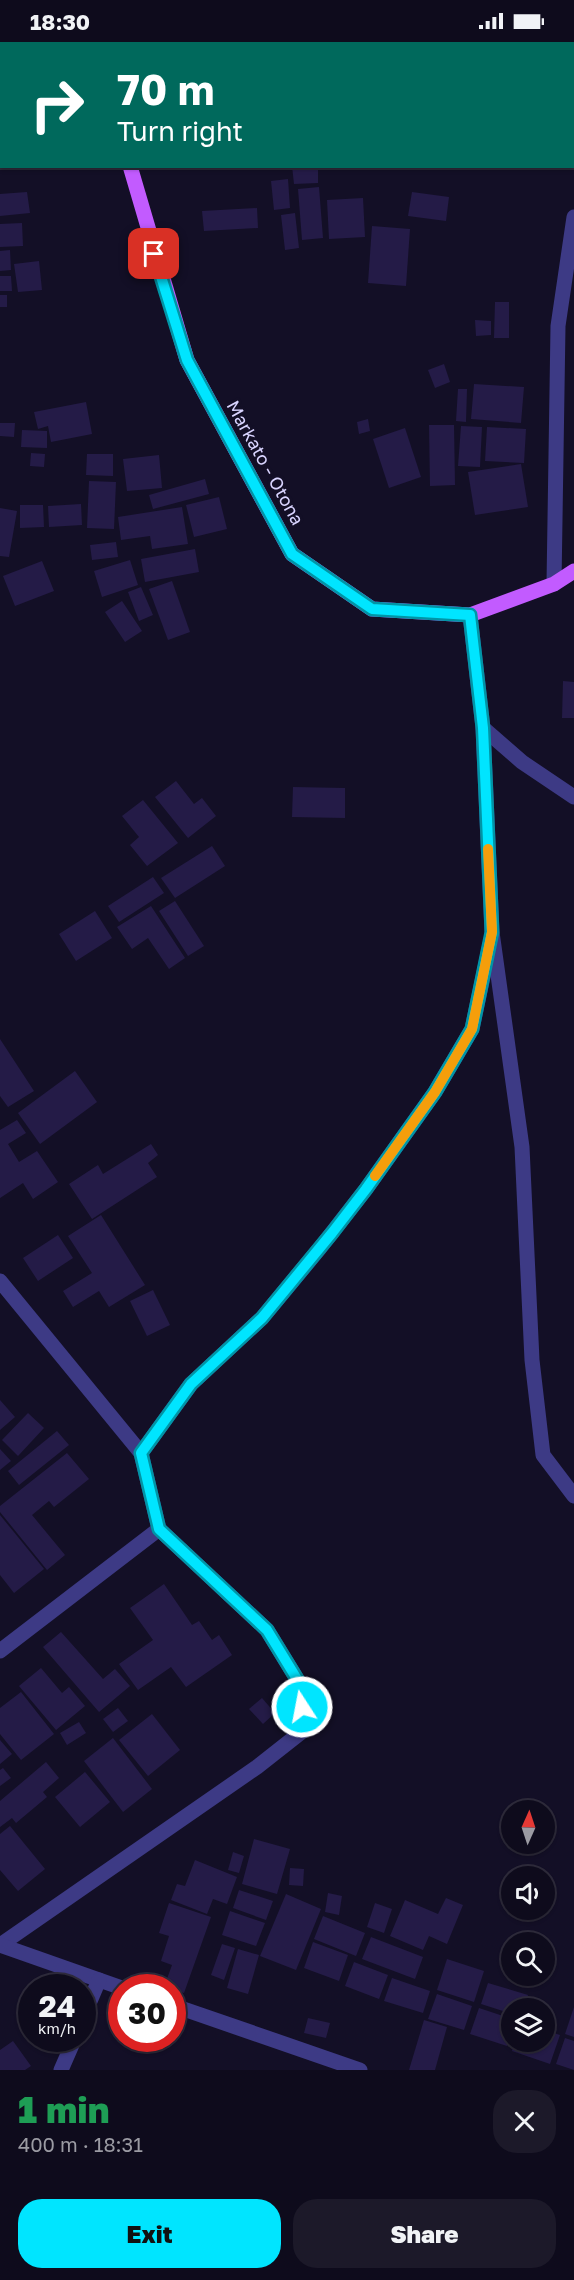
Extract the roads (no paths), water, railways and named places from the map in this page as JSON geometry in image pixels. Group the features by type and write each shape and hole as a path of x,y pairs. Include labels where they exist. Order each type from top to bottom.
{"main road":[{"name":"Markato - Otona","path":"131,168 187,360 292,554 372,609 470,615 554,584 574,571"}],"street":[{"path":"554,584 558,326 574,217"},
{"path":"470,615 483,728 492,932 522,1147 532,1360 543,1455 574,1496"},
{"path":"483,728 522,762 574,797"},
{"path":"141,1453 191,1384 262,1318 320,1248 366,1189 435,1092 472,1029 492,932"},
{"path":"0,1281 141,1453 159,1529 267,1630 300,1684 304,1730 258,1767 0,1945"},
{"path":"0,1650 159,1529"},
{"path":"0,1945 108,1983"},
{"path":"96,1987 99,1980"},
{"path":"186,2010 360,2070"},
{"path":"61,2070 69,2052"}]}
